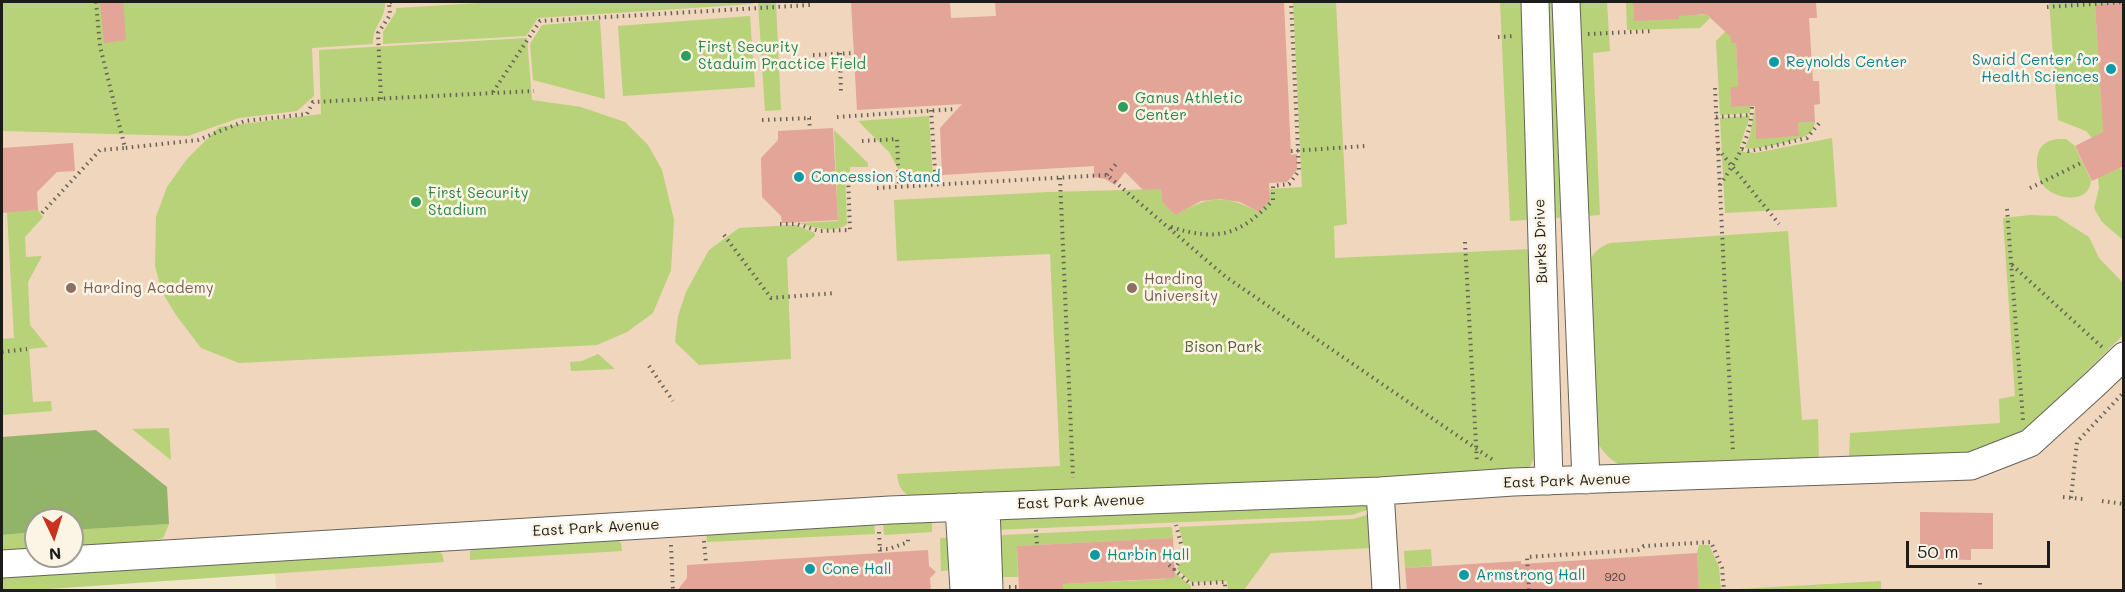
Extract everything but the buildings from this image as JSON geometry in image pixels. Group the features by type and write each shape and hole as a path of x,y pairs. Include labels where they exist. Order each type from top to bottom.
{"street":[{"name":"Burks Drive","path":"1535,2 1549,481"},
{"path":"1566,2 1586,480"},
{"name":"East Park Avenue","path":"2,564 972,506 1549,481 1971,466 2030,443 2121,359"},
{"path":"1380,490 1386,591"},
{"path":"964,591 972,506"},
{"path":"972,506 976,591"},
{"path":"972,506 989,591"}],"path":[{"path":"96,2 100,45 125,148"},
{"path":"381,99 378,33 390,15 389,2 396,2"},
{"path":"1167,226 1202,235 1239,229 1260,214 1274,200 1273,186 1289,184 1299,171 1291,2"},
{"path":"2047,7 2124,2"},
{"path":"492,93 540,21 810,4"},
{"path":"1578,34 1653,32"},
{"path":"1498,36 1523,36"},
{"path":"840,53 841,93"},
{"path":"813,55 854,53"},
{"path":"1715,88 1733,459"},
{"path":"42,213 100,150 198,140 245,121 307,114 313,102 534,91"},
{"path":"1720,185 1742,149 1748,134 1752,106"},
{"path":"837,117 957,109"},
{"path":"931,110 936,185"},
{"path":"1716,117 1752,114"},
{"path":"762,120 810,118 810,129"},
{"path":"1742,149 1756,150 1807,138 1821,121"},
{"path":"862,141 897,139 899,187"},
{"path":"1291,151 1366,146"},
{"path":"1718,149 1779,224"},
{"path":"2030,188 2083,162"},
{"path":"1107,175 1116,164"},
{"path":"780,224 797,224 819,231 850,230 848,175"},
{"path":"878,188 1107,175 1226,276 1497,463"},
{"path":"1060,178 1073,478"},
{"path":"2007,209 2023,421"},
{"path":"724,235 771,298 836,293"},
{"path":"1465,243 1477,464"},
{"path":"2012,265 2121,359"},
{"path":"2,352 27,349"},
{"path":"649,366 673,401"},
{"path":"2071,498 2078,442 2124,392"},
{"path":"2063,497 2083,499"},
{"path":"2102,501 2124,504"},
{"path":"1174,570 1184,555 1176,525"},
{"path":"1036,530 1037,545"},
{"path":"880,542 880,551 908,542 908,536"},
{"path":"704,538 706,564"},
{"path":"670,540 674,591"},
{"path":"1529,591 1527,556 1638,550 1644,546 1711,542 1722,568 1724,591"},
{"path":"1169,565 1191,584 1225,582 1225,591"},
{"path":"1980,583 1980,591"}],"shaded area":[{"name":"Harding University","path":"2,2 2123,2 2123,590 276,590 274,551 268,534 84,548 84,508 24,508 24,552 2,554"}],"green space":[{"path":"2,2 385,2 373,44 312,48 314,96 297,111 239,118 188,136 2,131"},
{"path":"497,2 753,2 753,4 538,18 526,36 383,44 383,32 396,12 396,8"},
{"path":"758,2 776,2 781,110 765,111"},
{"name":"Bison Park","path":"1293,2 1336,2 1347,224 1334,226 1335,258 1532,249 1538,451 1530,466 1518,473 916,498 907,495 900,487 897,474 1060,466 1050,254 897,261 894,200 1161,189 1162,202 1175,215 1198,204 1217,200 1236,202 1259,212 1270,200 1270,189 1302,187"},
{"path":"1500,2 1607,2 1610,51 1593,53 1600,215 1510,221"},
{"path":"1626,2 1633,2 1634,20 1679,12 1699,12 1699,15 1706,14 1710,18 1700,28 1627,30"},
{"path":"2049,2 2123,2 2095,6 2103,132 2092,138 2086,131 2058,120"},
{"name":"First Security Staduim Practice Field","path":"750,16 755,87 623,96 618,26"},
{"path":"600,20 605,99 533,80 530,44 542,25"},
{"path":"1726,31 1732,43 1736,43 1738,87 1730,87 1731,107 1750,106 1750,113 1720,115 1716,41"},
{"name":"First Security Stadium","path":"527,38 532,100 581,107 625,122 648,145 662,170 674,220 671,270 653,313 627,332 597,345 239,363 201,348 162,292 155,266 156,217 167,187 187,159 219,127 321,114 319,50"},
{"path":"1755,108 1756,138 1799,136 1798,122 1815,122 1809,134 1797,139 1750,149 1745,148"},
{"path":"929,116 933,180 905,182 889,152 858,121"},
{"path":"1750,116 1739,149 1743,152 1755,153 1832,138 1837,207 1725,213 1720,118"},
{"path":"834,130 868,163 868,167 850,167 850,173 845,173 847,224 836,229 817,228 799,223 838,221"},
{"path":"2066,139 2074,145 2091,180 2089,188 2078,197 2063,197 2048,190 2041,181 2038,170 2038,153 2043,145 2051,140"},
{"path":"2120,168 2123,171 2123,240 2102,222 2094,208 2099,188 2098,178"},
{"path":"38,210 43,217 25,237 26,257 42,256 28,282 30,325 48,347 29,349 33,402 51,401 52,411 2,415 2,339 14,338 7,212"},
{"path":"2030,215 2056,216 2089,237 2099,258 2123,283 2123,335 2020,438 1983,454 1849,459 1850,433 2000,423 1999,399 2015,396 2003,218"},
{"path":"795,225 815,233 815,236 787,258 791,359 699,365 675,342 678,316 686,292 709,250 739,228"},
{"path":"1788,231 1802,420 1818,419 1819,461 1626,468 1613,461 1597,441 1589,261 1593,255 1610,243"},
{"path":"598,354 615,369 571,371 570,362 582,361"},
{"path":"169,428 171,460 132,429"},
{"path":"96,430 167,487 169,524 84,529 84,508 24,508 24,533 2,535 2,437"},
{"path":"1370,504 1370,509 1352,515 994,530 997,522 1007,517"},
{"path":"1370,514 1372,548 1271,553 1244,590 1228,590 1227,581 1191,582 1177,569 1186,554 1179,527 1353,519"},
{"path":"932,520 932,532 884,535 883,522"},
{"path":"874,523 875,534 707,542 706,531"},
{"path":"169,524 163,538 148,542 84,547 84,529"},
{"path":"1170,527 1173,538 1017,546 1018,577 1002,577 1000,536 1003,535"},
{"path":"24,533 24,550 2,551 2,535"},
{"path":"614,537 621,543 622,551 470,560 470,551 473,549"},
{"path":"955,537 957,570 941,571 940,538"},
{"path":"1699,545 1709,545 1719,567 1721,590 1699,590 1697,553"},
{"path":"434,548 442,554 444,562 34,590 2,590 2,576"},
{"path":"1431,549 1432,566 1405,568 1404,551"},
{"path":"1166,565 1191,586 1191,590 1063,590 1063,584 1166,579"},
{"path":"1881,581 1881,590 1721,590"}],"place":[{"name":"First Security Staduim Practice Field","path":"686,56"},
{"name":"Reynolds Center","path":"1774,62"},
{"name":"Swaid Center for Health Sciences","path":"2111,69"},
{"name":"Ganus Athletic Center","path":"1123,107"},
{"name":"Concession Stand","path":"799,177"},
{"name":"First Security Stadium","path":"416,202"},
{"name":"Harding Academy","path":"71,288"},
{"name":"Harding University","path":"1132,288"},
{"name":"Harbin Hall","path":"1095,555"},
{"name":"Cone Hall","path":"810,569"},
{"name":"Armstrong Hall","path":"1464,575"}]}
